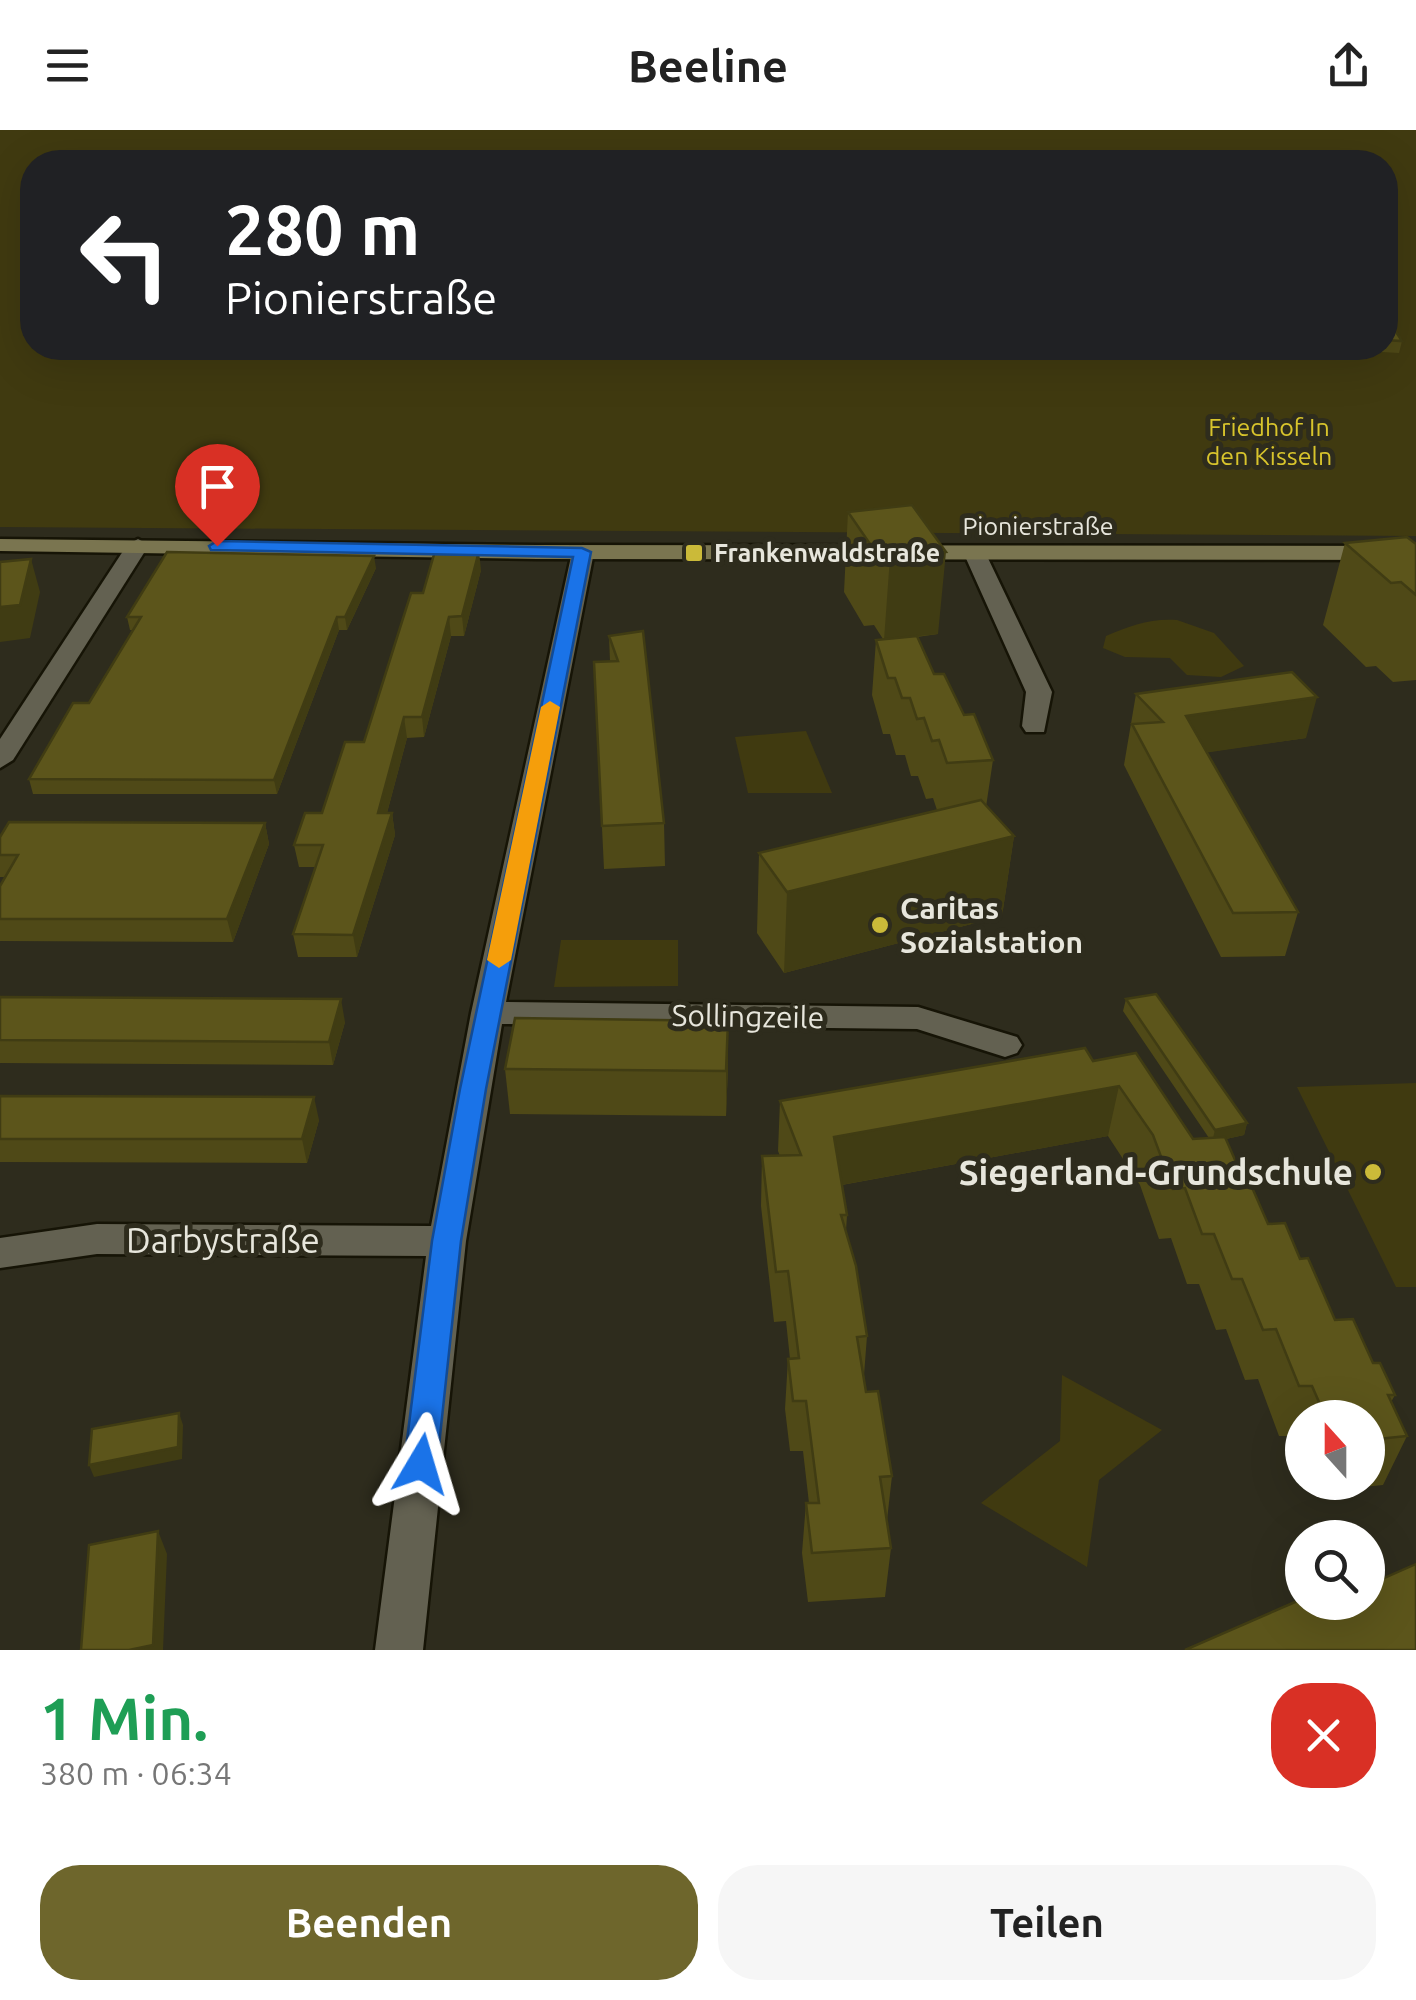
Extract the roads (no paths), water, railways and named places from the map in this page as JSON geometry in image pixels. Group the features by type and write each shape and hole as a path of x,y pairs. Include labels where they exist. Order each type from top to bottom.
{"street":[{"name":"Pionierstraße","path":"0,544 582,552 1414,555"},
{"path":"0,760 138,545"},
{"path":"399,1650 446,1241 487,1013 582,552"},
{"path":"976,554 1039,692 1035,726"},
{"name":"Sollingzeile","path":"487,1013 918,1018 1005,1045"},
{"name":"Darbystraße","path":"0,1253 97,1239 446,1241"}],"place":[{"name":"Frankenwaldstraße","path":"694,553"},
{"name":"Caritas Sozialstation","path":"880,925"},
{"name":"Siegerland-Grundschule","path":"1373,1172"}],"park label":[{"name":"Friedhof In den Kisseln","path":"1269,442"}]}
